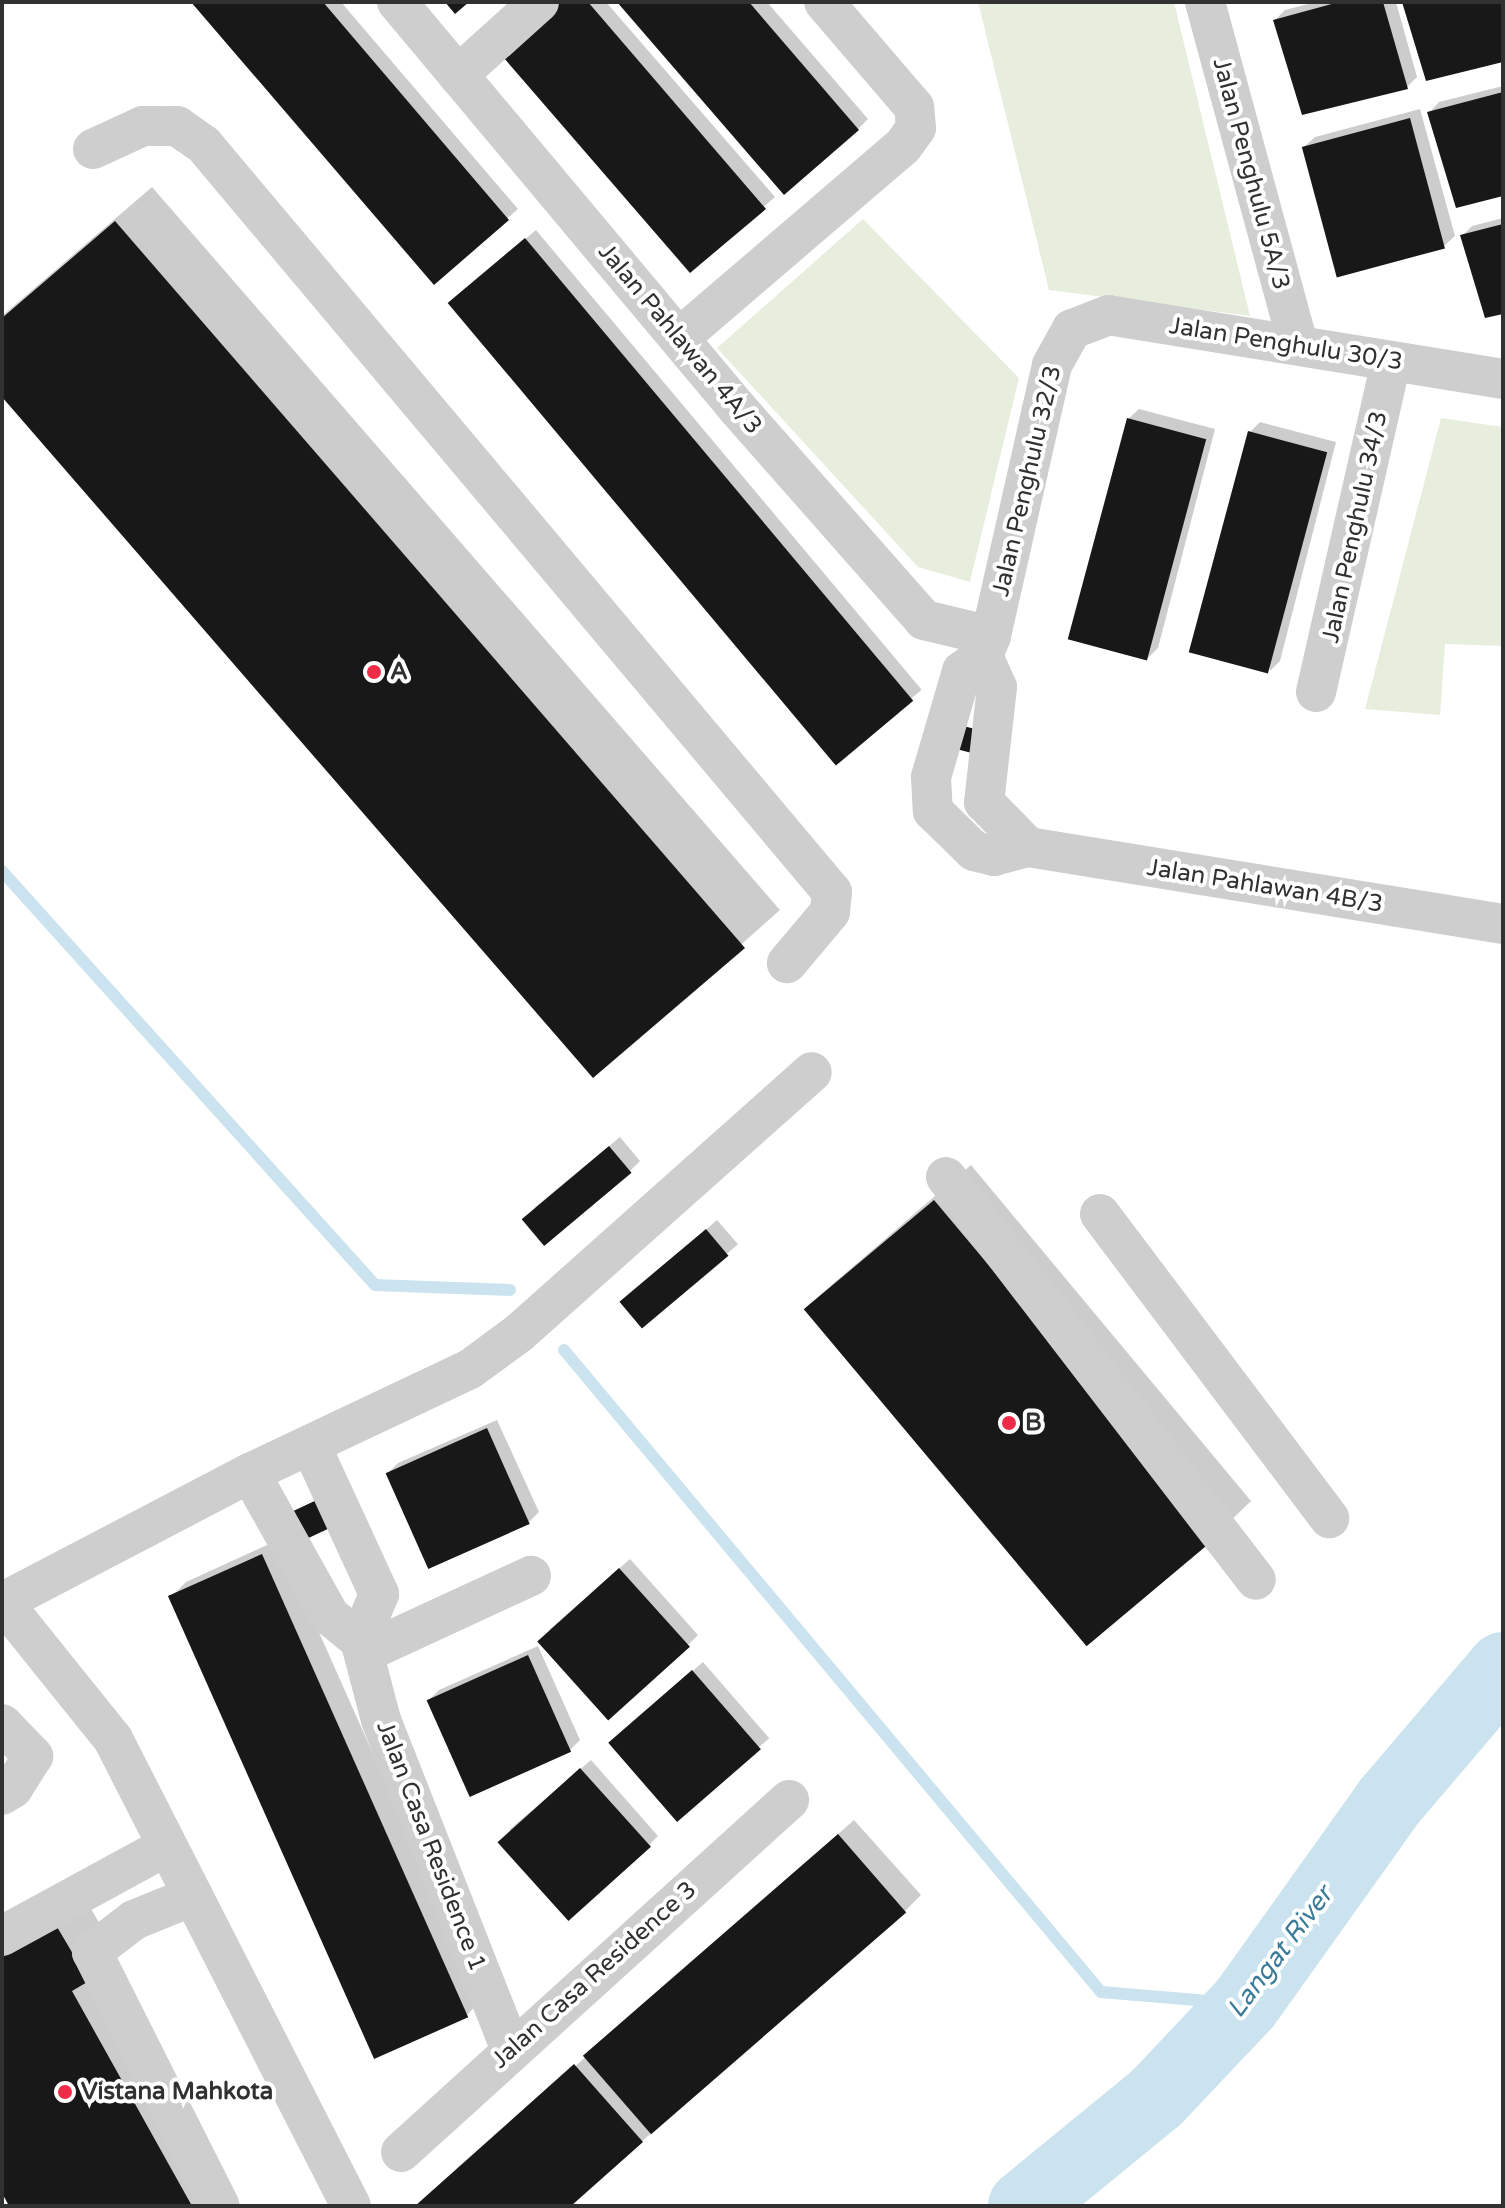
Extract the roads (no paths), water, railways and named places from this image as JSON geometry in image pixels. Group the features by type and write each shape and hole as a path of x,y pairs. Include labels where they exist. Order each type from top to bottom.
{"street":[{"name":"Jalan Pahlawan 4A/3","path":"397,2 679,338 924,620 987,646"},
{"path":"458,75 539,2"},
{"path":"679,338 903,146 916,128 914,107 824,2"},
{"name":"Jalan Penghulu 5A/3","path":"1205,2 1298,345"},
{"path":"93,149 143,126 177,126 204,145 832,892 830,912 787,963"},
{"name":"Jalan Penghulu 30/3","path":"1072,329 1109,315 1503,379"},
{"name":"Jalan Penghulu 32/3","path":"987,646 1052,365 1072,329"},
{"name":"Jalan Penghulu 34/3","path":"1316,692 1391,361"},
{"name":"Jalan Pahlawan 4B/3","path":"987,646 997,687 984,802 1028,847 1503,924"},
{"path":"351,2206 113,1739 2,1601 250,1473 470,1369 519,1333 812,1072"},
{"path":"946,1177 1256,1580"},
{"path":"1100,1214 1329,1518"},
{"path":"311,1446 379,1594 362,1647"},
{"path":"250,1473 330,1616 362,1647"},
{"path":"362,1647 531,1576"},
{"name":"Jalan Casa Residence 1","path":"362,1647 381,1720 511,2050"},
{"path":"2,1724 33,1756 13,1788 2,1795"},
{"name":"Jalan Casa Residence 3","path":"401,2152 789,1800"},
{"path":"2,1936 167,1846"},
{"path":"193,1896 134,1920 92,1952 220,2206"}],"waterway":[{"path":"2,871 375,1285 510,1290"},
{"path":"564,1350 1101,1992 1245,2004"},
{"name":"Langat River","path":"1024,2206 1157,2097 1245,2004 1389,1802 1503,1668"}],"place":[{"name":"A","path":"374,672"},
{"name":"B","path":"1009,1423"},
{"name":"Vistana Mahkota","path":"65,2092"}]}
